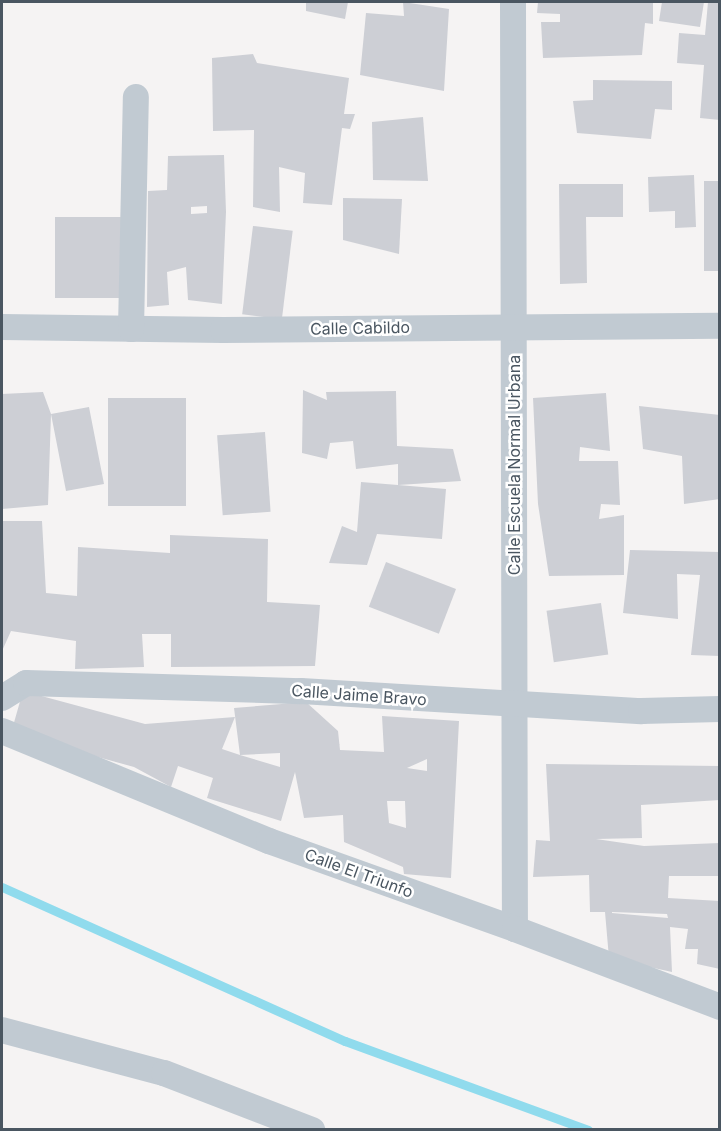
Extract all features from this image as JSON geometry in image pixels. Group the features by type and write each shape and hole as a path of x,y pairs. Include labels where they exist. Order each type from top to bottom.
{"street":[{"name":"Calle Escuela Normal Urbana","path":"513,2 515,928"},
{"path":"131,329 136,97"},
{"name":"Calle Cabildo","path":"2,327 131,329 720,326"},
{"name":"Calle Jaime Bravo","path":"2,698 26,683 301,691 641,711 720,709"},
{"name":"Calle El Triunfo","path":"2,731 269,841 515,928 720,1007"},
{"path":"2,1030 164,1073 312,1130"}],"building":[{"path":"306,2 348,2 345,19 306,11"},
{"path":"403,2 449,9 444,91 360,75 366,13 404,16"},
{"path":"538,2 653,2 653,24 645,23 642,55 543,58 541,22 560,22 560,14 537,13"},
{"path":"662,2 704,2 700,27 659,21"},
{"path":"708,2 720,2 720,120 700,118 704,65 677,63 679,33 705,35"},
{"path":"253,54 257,63 349,78 344,114 355,114 350,129 342,128 332,205 303,203 305,173 279,167 280,212 253,207 254,130 213,131 212,58"},
{"path":"593,80 672,81 672,110 655,109 651,139 577,133 573,101 593,100"},
{"path":"423,117 428,181 373,180 372,122"},
{"path":"224,155 226,212 222,304 188,300 186,267 167,272 169,305 147,307 148,191 167,190 168,156","holes":["207,206 207,213 191,214 191,207"]},
{"path":"694,175 696,227 675,228 675,211 649,212 648,177"},
{"path":"704,181 720,181 720,271 704,271"},
{"path":"559,184 623,184 623,217 586,217 587,283 560,284"},
{"path":"343,198 402,199 399,254 343,240"},
{"path":"55,217 126,217 126,298 55,298"},
{"path":"253,226 293,231 282,319 242,314"},
{"path":"303,390 327,400 326,392 396,391 397,446 453,449 461,481 398,485 398,464 356,469 353,441 330,443 327,459 302,453"},
{"path":"43,392 51,414 48,505 2,509 2,394"},
{"path":"606,393 610,451 580,447 579,461 618,461 620,505 601,504 599,519 624,515 624,575 549,576 538,504 533,398"},
{"path":"108,398 186,398 186,506 108,506"},
{"path":"639,406 720,415 720,499 684,504 682,456 643,449"},
{"path":"89,407 104,484 66,491 51,414"},
{"path":"265,432 271,512 223,515 217,435"},
{"path":"361,482 446,489 442,539 377,534 367,565 329,563 342,526 357,532"},
{"path":"2,521 42,521 46,593 77,596 78,547 170,553 170,535 268,539 267,602 320,605 315,666 171,667 171,634 142,634 144,667 75,669 76,641 11,631 2,651"},
{"path":"630,550 720,552 720,656 691,655 700,575 677,574 678,619 623,613"},
{"path":"386,562 456,589 439,634 369,607"},
{"path":"601,603 608,654 554,662 547,611"},
{"path":"23,691 145,724 235,717 222,749 240,755 234,708 306,702 338,731 340,750 384,752 382,716 459,721 451,878 404,874 403,867 344,842 343,815 304,818 295,772 281,821 207,798 213,778 178,766 171,787 134,767 11,733","holes":["280,753 280,767 240,755","427,759 427,771 407,768","387,801 405,801 406,828 389,823"]},
{"path":"546,764 720,766 720,800 641,805 642,838 596,839 644,846 720,843 720,876 669,876 668,898 720,901 720,969 697,964 698,949 685,949 688,929 670,927 672,972 609,958 605,912 590,912 589,875 533,877 536,840 550,841","holes":["612,912 667,914 668,918"]}],"waterway":[{"path":"2,887 345,1041 588,1130"}]}
